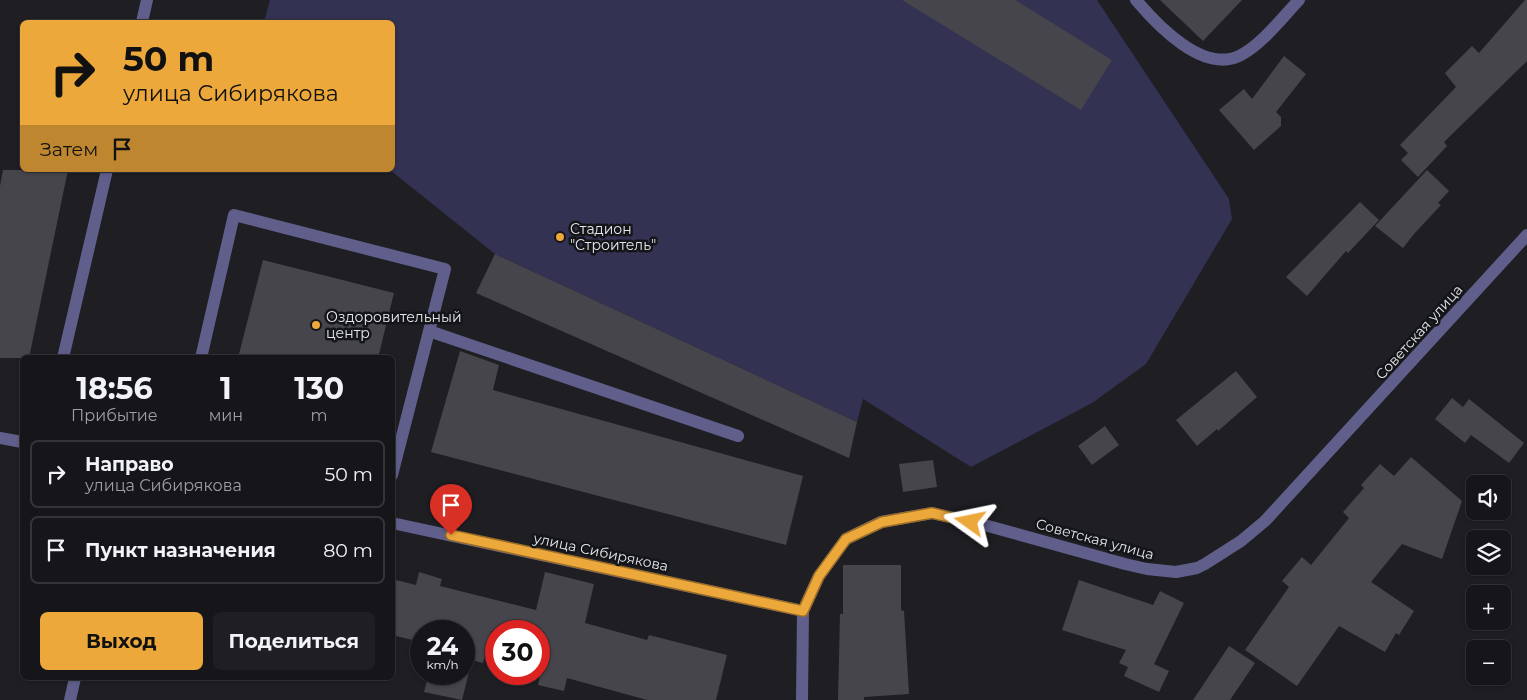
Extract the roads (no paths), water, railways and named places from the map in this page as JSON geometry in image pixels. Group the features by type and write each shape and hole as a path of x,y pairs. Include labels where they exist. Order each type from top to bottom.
{"street":[{"path":"142,20 147,0"},
{"path":"1136,0 1166,32 1195,51 1209,58 1220,60 1236,57 1249,49 1299,0"},
{"path":"64,355 107,172"},
{"path":"202,355 234,215 445,269 395,464"},
{"name":"Советская улица","path":"803,611 819,576 846,539 882,522 932,513 988,526 1096,557 1147,569 1176,572 1197,568 1206,564 1241,541 1265,521 1527,235"},
{"path":"430,331 738,436"},
{"path":"0,438 20,442"},
{"name":"улица Сибирякова","path":"395,524 803,611"},
{"path":"802,700 803,611"},
{"path":"70,700 75,680"}],"place":[{"name":"Стадион \"Строитель\"","path":"560,237"},
{"name":"Оздоровительный центр","path":"316,325"}]}
